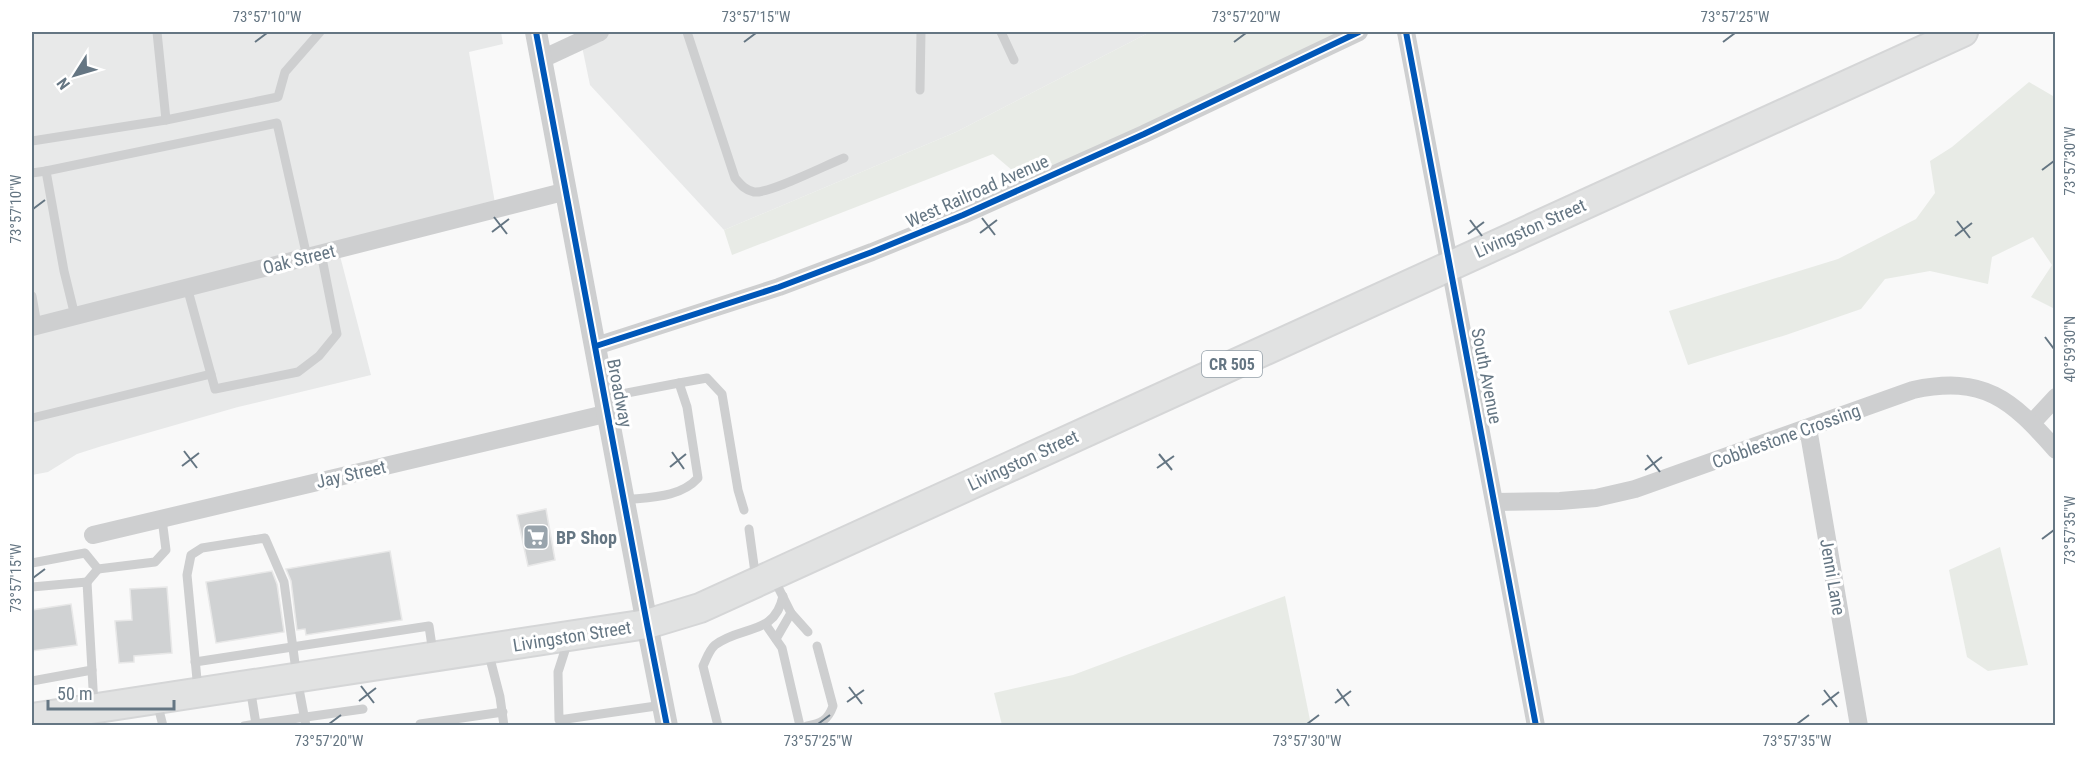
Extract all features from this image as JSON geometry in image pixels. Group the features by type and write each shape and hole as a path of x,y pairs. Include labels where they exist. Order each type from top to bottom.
{"main road":[{"name":"Livingston Street","path":"32,718 88,712 160,712 198,693 647,624 770,584 1450,264 1963,32"}],"street":[{"name":"Broadway","path":"536,32 665,715"},
{"path":"542,59 600,32"},
{"name":"West Railroad Avenue","path":"596,346 779,287 963,215 1359,32"},
{"name":"South Avenue","path":"1406,32 1496,502 1536,726"},
{"name":"Oak Street","path":"34,326 567,191"},
{"name":"Cobblestone Crossing","path":"1496,502 1596,498 1635,489 1913,390 1936,385 1959,385 1982,390 2015,407 2055,450"},
{"path":"2032,423 2055,397"},
{"name":"Jay Street","path":"93,535 607,405"},
{"name":"Jenni Lane","path":"1808,428 1859,726"}],"lane":[{"path":"157,32 166,120"},
{"path":"32,141 166,120 278,97 285,72 320,32"},
{"path":"687,32 735,178 743,188 755,192 770,189 844,158"},
{"path":"920,90 921,32"},
{"path":"1001,32 1014,60"},
{"path":"32,173 277,123 338,334 319,356 298,372 215,389 187,287"},
{"path":"46,171 64,271 75,316"},
{"path":"32,296 34,326"},
{"path":"32,418 211,374"},
{"path":"607,405 692,379 707,378 722,394 738,490 744,510"},
{"path":"624,500 679,492 692,485 698,478 687,407 679,383"},
{"path":"88,712 92,670 87,582 98,569 155,562 166,550 162,519"},
{"path":"718,726 703,666 713,646 737,634 766,625 780,609 752,545 749,529"},
{"path":"198,693 187,575 191,555 202,548 265,538 284,582 292,648 305,721"},
{"path":"32,563 85,554 98,569"},
{"path":"32,587 87,582"},
{"path":"770,584 808,632"},
{"path":"776,639 791,613"},
{"path":"766,625 782,648 800,726"},
{"path":"195,662 429,626 434,657"},
{"path":"570,636 558,672 558,720 665,715"},
{"path":"807,726 821,724 830,715 833,706 817,646"},
{"path":"487,649 503,712 504,726"},
{"path":"32,681 92,670"},
{"path":"249,685 256,725"},
{"path":"244,726 305,721 363,709"},
{"path":"421,726 420,723 503,712"}],"shaded area":[{"path":"32,32 501,32 503,44 469,52 496,209 339,252 371,375 238,407 102,446 77,454 48,472 32,475"},
{"path":"579,32 1150,32 956,132 724,230 590,85"},
{"path":"1150,32 1356,32 1027,183 993,154 732,255 724,230 956,132"},
{"path":"2029,82 2055,95 2055,309 2031,297 2052,265 2033,237 1992,257 1988,284 1930,271 1885,279 1861,309 1688,365 1669,311 1838,259 1916,219 1935,193 1930,161 1952,147"},
{"path":"2000,547 2028,665 1988,671 1967,657 1949,570"},
{"path":"1285,596 1311,725 1002,725 994,693 1073,675"}],"building":[{"name":"BP Shop","path":"546,509 555,560 528,566 517,515"},
{"path":"390,551 402,620 306,635 305,629 297,630 291,581 286,569"},
{"path":"272,571 277,584 284,632 216,643 206,582"},
{"path":"167,587 172,653 134,656 134,662 119,663 115,621 132,620 130,589"},
{"path":"71,604 77,645 32,651 32,610"}],"cycle path":[{"path":"536,32 667,726"},
{"path":"596,346 779,287 963,215 1144,134 1359,32"},
{"path":"1406,32 1536,726"}],"place":[{"name":"BP Shop","path":"536,537"}]}
